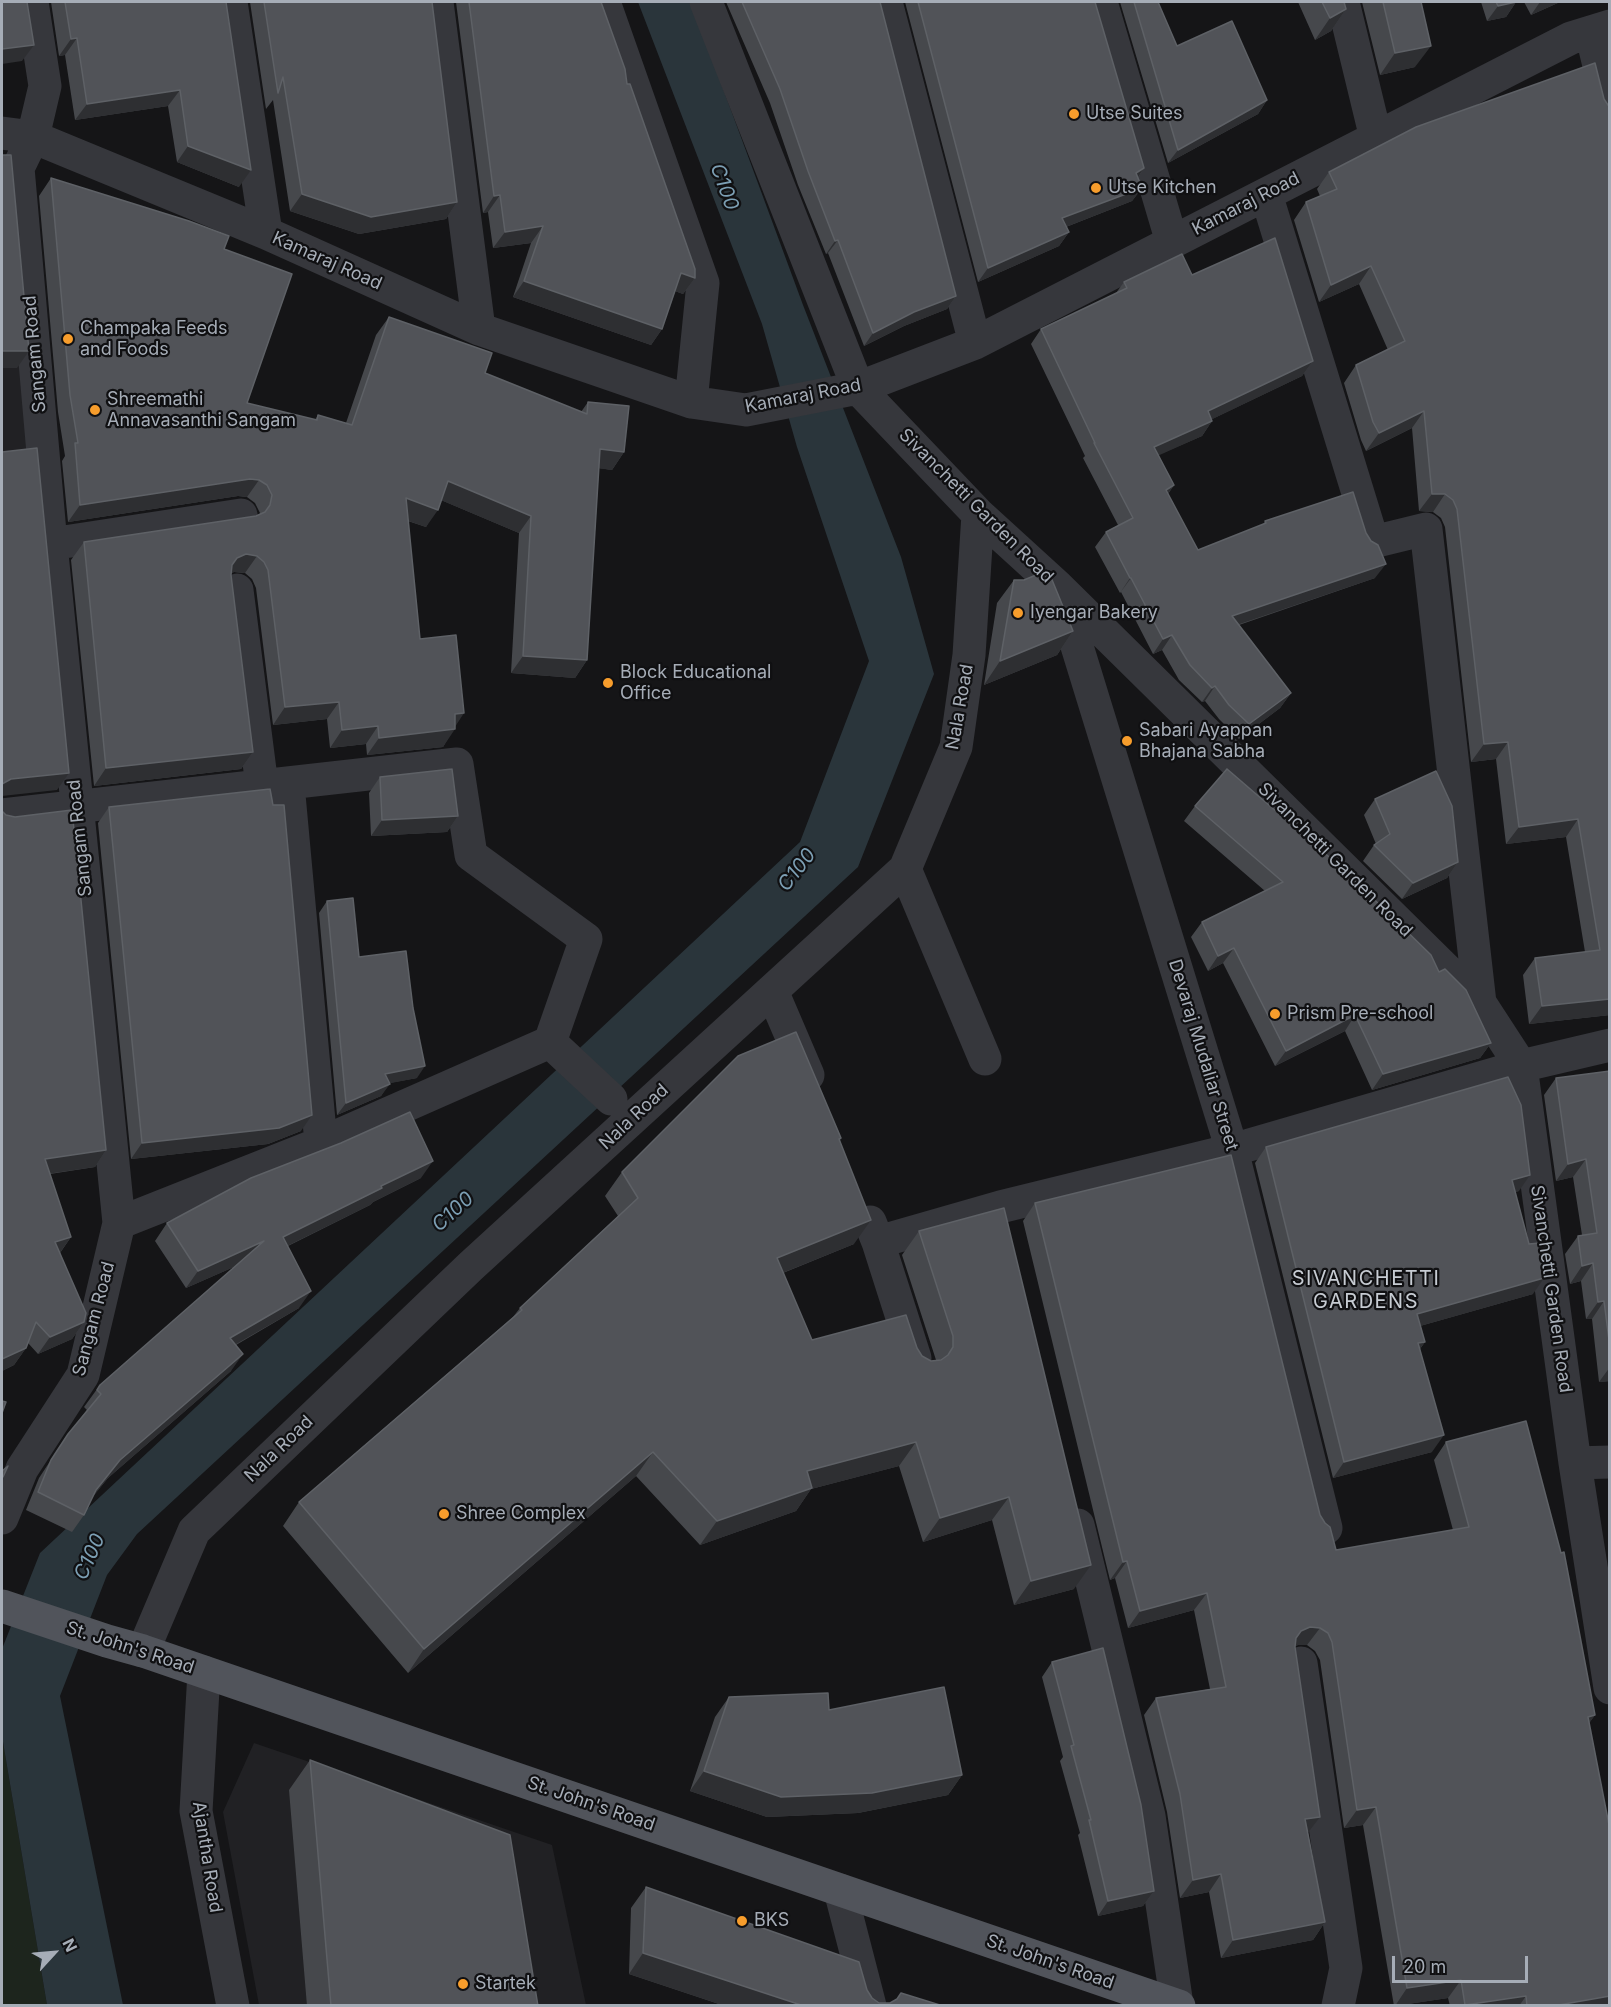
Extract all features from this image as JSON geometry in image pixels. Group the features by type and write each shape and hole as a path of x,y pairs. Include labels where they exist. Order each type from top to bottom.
{"main road":[{"name":"St. John's Road","path":"5,1608 143,1651 1178,2005"}],"street":[{"name":"Sangam Road","path":"2,1518 22,1469 83,1375 119,1223 76,807 18,168 17,135 45,86 32,2"},
{"path":"231,2 266,233"},
{"path":"437,2 479,329"},
{"path":"604,2 704,283 691,402"},
{"name":"Sivanchetti Garden Road","path":"706,2 858,388 978,514 1058,587 1479,1003 1521,1066 1575,1463 1610,1688"},
{"path":"886,2 975,343"},
{"path":"1101,2 1172,242"},
{"path":"1343,2 1376,138"},
{"name":"Kamaraj Road","path":"17,135 266,233 479,329 691,402 746,410 858,388 975,343 1571,38 1600,29"},
{"path":"1600,29 1610,112"},
{"path":"1266,194 1373,542 1426,529 1479,1003"},
{"name":"Nala Road","path":"143,1651 194,1531 471,1266 905,869 956,747 969,655 978,514"},
{"path":"51,544 241,515"},
{"name":"Devaraj Mudaliar Street","path":"1058,587 1232,1150 1326,1528"},
{"path":"237,590 275,785 321,1143"},
{"path":"2,815 457,764 471,855 586,939 558,1050"},
{"path":"905,869 986,1059"},
{"path":"772,991 818,1100"},
{"path":"878,1242 1003,1218 1521,1066 1610,1045"},
{"path":"558,1050 611,1099"},
{"path":"119,1223 558,1050"},
{"path":"860,1199 878,1242 918,1366"},
{"path":"1575,1463 1610,1462"},
{"path":"1070,1494 1149,1816 1178,2005"},
{"path":"1301,1664 1346,1968 1338,2006"},
{"name":"Ajantha Road","path":"204,1672 196,1811 233,2006"},
{"path":"840,1890 870,2006"}],"shaded area":[{"path":"2,171 29,462 2,464"},
{"path":"2,1736 47,2005 2,2005"},
{"path":"254,1743 552,1845 586,2005 259,2005 223,1812"}],"water":[{"name":"C100","path":"638,2 691,2 803,305 901,557 934,674 858,867 137,1534 107,1575 60,1696 123,2005 47,2005 2,1736 2,1649 40,1553 800,842 869,661 797,447 762,324"}],"building":[{"path":"2,2 27,2 34,45 2,49"},
{"path":"65,2 226,2 251,170 188,146 180,90 87,104 77,38 71,39"},
{"path":"264,2 432,2 457,202 371,217 302,194 283,77 278,93"},
{"path":"469,2 601,2 625,69 627,84 630,84 695,269 695,278 681,273 662,329 524,281 543,226 505,232 500,195 494,196"},
{"path":"742,2 880,2 956,296 914,312 873,333 838,240 835,241 808,171 780,89"},
{"path":"918,2 1095,2 1144,168 1136,173 1142,188 1062,218 1069,232 988,268"},
{"path":"1134,2 1158,2 1177,46 1232,21 1267,100 1178,150"},
{"path":"1322,2 1344,2 1346,9 1330,18"},
{"path":"1383,2 1421,2 1431,46 1395,53"},
{"path":"1496,2 1516,2 1498,6"},
{"path":"1595,63 1604,99 1610,108 1610,999 1542,1006 1535,958 1600,950 1578,819 1519,827 1508,742 1484,744 1457,509 1453,500 1445,494 1432,494 1424,411 1379,433 1373,422 1356,365 1405,341 1371,266 1331,285 1306,202 1337,189 1329,172 1416,127"},
{"path":"2,155 11,155 29,351 2,351"},
{"path":"51,178 189,221 229,236 224,249 292,274 247,403 317,420 318,415 352,425 389,317 492,353 485,373 587,414 588,402 629,406 624,452 600,449 587,660 523,656 531,516 448,481 438,510 406,498 420,639 456,635 464,713 455,714 455,729 379,738 378,726 342,730 339,702 285,707 268,570 257,556 246,554 237,558 232,565 231,575 253,752 106,768 84,542 256,516 265,512 270,505 272,495 267,485 259,480 250,479 80,505 75,443 78,443 70,395"},
{"path":"1275,238 1313,361 1208,411 1212,421 1154,447 1174,485 1166,490 1198,550 1266,523 1265,521 1353,492 1366,533 1371,541 1378,545 1386,564 1232,616 1291,693 1249,724 1229,705 1215,686 1212,688 1190,665 1172,635 1163,639 1130,578 1106,532 1133,518 1094,443 1041,329 1127,288 1124,282 1182,254 1192,275"},
{"path":"37,448 69,773 11,779 2,784 2,452"},
{"path":"1048,570 1073,631 1000,661 1014,580 1024,580"},
{"path":"452,769 458,816 382,820 380,777"},
{"path":"1227,769 1342,868 1431,955 1439,972 1445,969 1466,990 1491,1043 1383,1074 1355,1015 1286,1051 1234,948 1218,956 1202,922 1283,882 1195,806"},
{"path":"1436,771 1452,806 1458,862 1413,883 1374,845 1390,834 1375,799"},
{"path":"270,789 273,805 284,805 312,1115 279,1128 142,1143 109,807"},
{"path":"72,810 106,1150 45,1159 71,1237 55,1242 86,1313 84,1322 50,1337 36,1322 26,1348 2,1359 2,811 6,815 15,817"},
{"path":"353,898 359,957 406,951 413,1008 425,1066 385,1074 390,1084 346,1103 327,901"},
{"path":"796,1032 841,1138 839,1139 871,1220 777,1258 812,1340 906,1315 922,1356 931,1361 941,1360 953,1347 953,1336 919,1231 1004,1208 1091,1565 1031,1581 1009,1497 940,1518 916,1442 807,1471 812,1488 717,1521 653,1452 424,1649 299,1502 522,1310 520,1308 638,1198 622,1172 738,1056"},
{"path":"1610,1071 1610,1348 1604,1301 1598,1302 1593,1263 1582,1266 1578,1236 1597,1233 1586,1159 1568,1164 1556,1078"},
{"path":"1508,1077 1521,1105 1530,1175 1512,1180 1529,1244 1540,1243 1544,1278 1417,1314 1425,1342 1418,1343 1444,1435 1344,1462 1266,1147"},
{"path":"410,1112 433,1161 283,1237 311,1291 230,1338 243,1354 120,1460 96,1490 84,1515 38,1492 51,1460 68,1434 101,1394 97,1390 100,1385 264,1241 198,1271 167,1223 251,1178 341,1143"},
{"path":"1231,1155 1320,1515 1330,1527 1336,1550 1469,1527 1446,1442 1526,1421 1561,1553 1564,1552 1595,1715 1588,1717 1610,1830 1610,1996 1553,2006 1527,2006 1526,1996 1465,2005 1461,1980 1407,1988 1376,1807 1357,1810 1332,1642 1328,1633 1320,1628 1310,1627 1301,1631 1296,1638 1295,1647 1320,1817 1305,1819 1325,1922 1233,1940 1221,1874 1193,1880 1180,1794 1156,1698 1226,1687 1207,1593 1140,1611 1127,1561 1123,1562 1035,1203"},
{"path":"2,1401 6,1402 2,1413"},
{"path":"8,1466 3,1477 2,1471"},
{"path":"1103,1648 1141,1805 1154,1891 1108,1901 1089,1820 1091,1820 1071,1746 1074,1745 1052,1662"},
{"path":"944,1687 962,1775 872,1793 781,1797 704,1771 729,1697 828,1693 829,1710"},
{"path":"310,1760 510,1835 538,2006 331,2006"},
{"path":"646,1887 859,1962 867,1990 879,2003 890,2003 901,1993 943,2006 804,2006 643,1953"}],"place":[{"name":"Utse Suites","path":"1074,114"},
{"name":"Utse Kitchen","path":"1096,188"},
{"name":"Champaka Feeds and Foods","path":"68,339"},
{"name":"Shreemathi Annavasanthi Sangam","path":"95,410"},
{"name":"Iyengar Bakery","path":"1018,613"},
{"name":"Block Educational Office","path":"608,683"},
{"name":"Sabari Ayappan Bhajana Sabha","path":"1127,741"},
{"name":"Prism Pre-school","path":"1275,1014"},
{"name":"Shree Complex","path":"444,1514"},
{"name":"BKS","path":"742,1921"},
{"name":"Startek","path":"463,1984"}],"district":[{"name":"SIVANCHETTI GARDENS","path":"1366,1290"}]}
